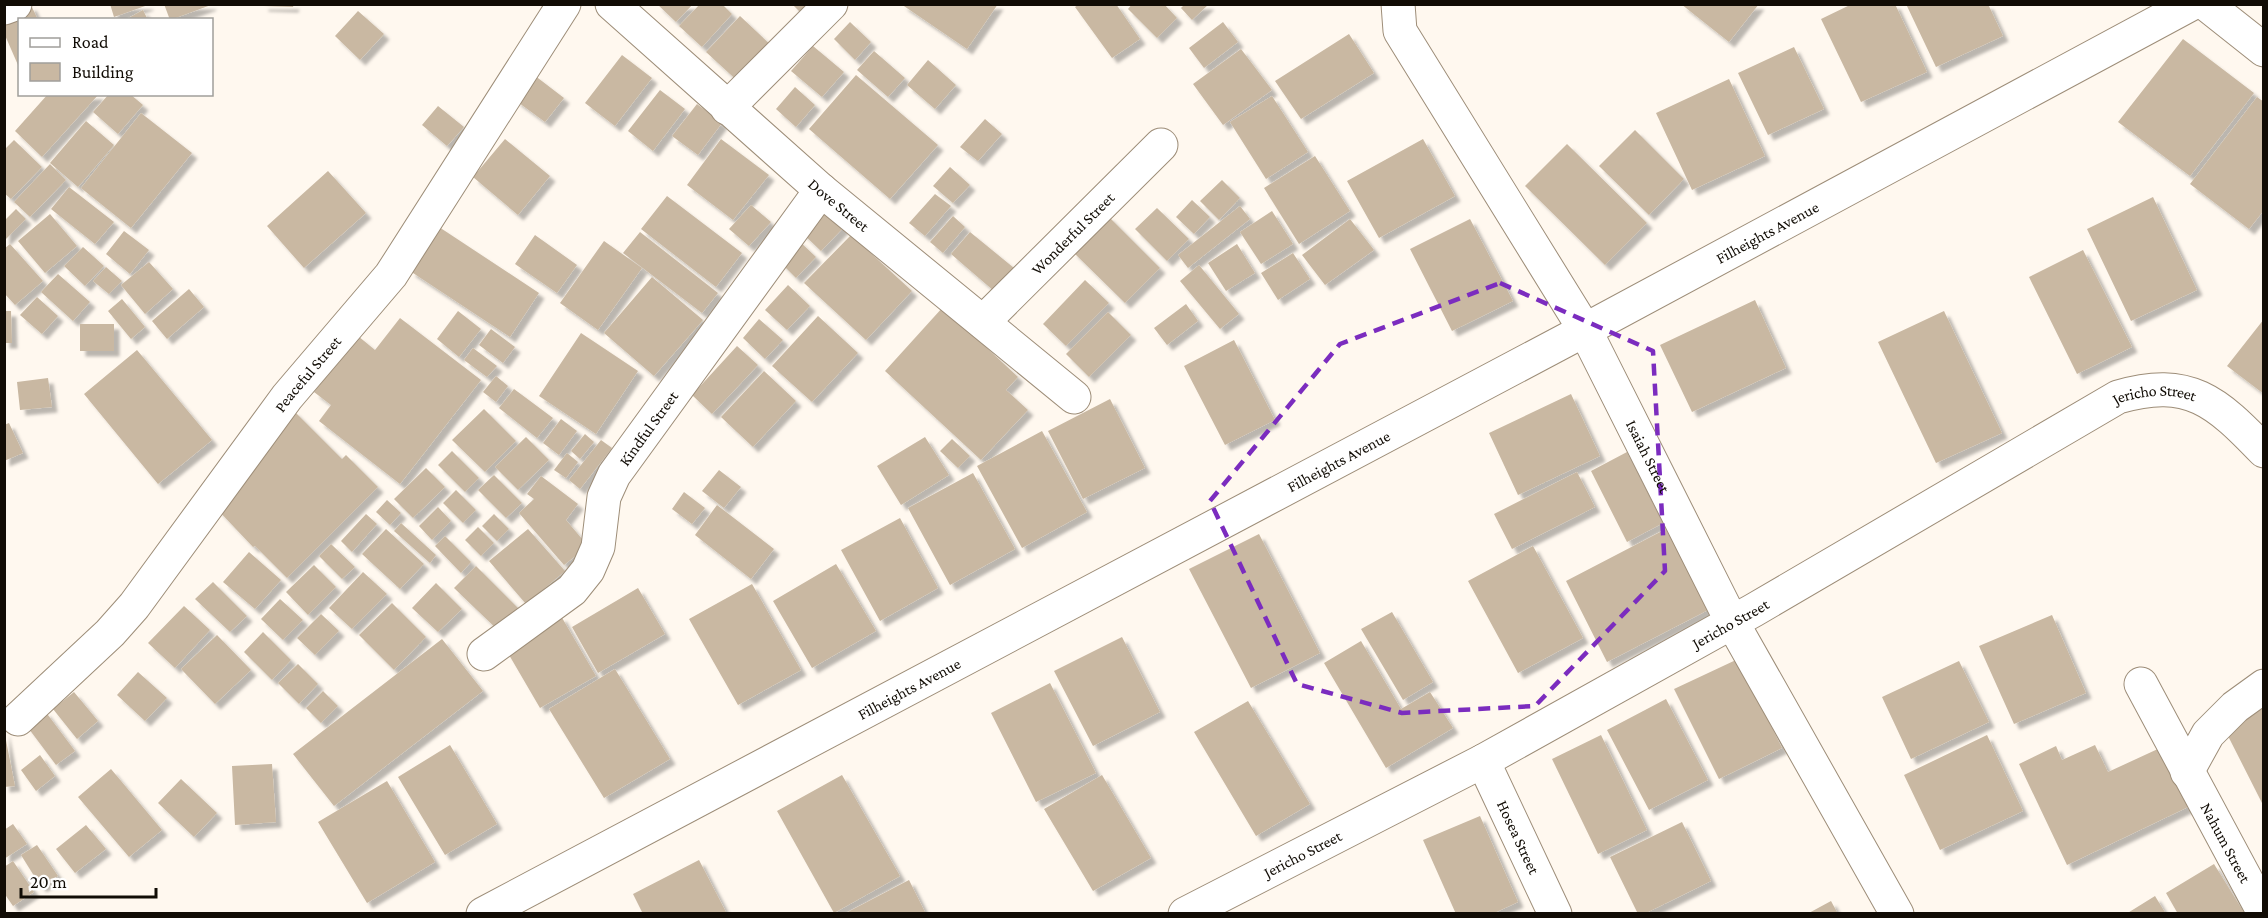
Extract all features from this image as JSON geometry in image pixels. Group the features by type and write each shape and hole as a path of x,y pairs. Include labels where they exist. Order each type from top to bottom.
{"street":[{"path":"4,8 15,4"},
{"name":"Peaceful Street","path":"18,719 110,633 134,606 287,397 391,275 564,4"},
{"name":"Dove Street","path":"612,4 821,190 1074,397"},
{"path":"727,108 831,4"},
{"name":"Isaiah Street","path":"1398,4 1400,31 1585,330 1732,622 1897,914"},
{"name":"Filheights Avenue","path":"483,914 1585,330 2191,4"},
{"path":"2206,4 2264,50"},
{"name":"Wonderful Street","path":"984,322 1161,145"},
{"name":"Kindful Street","path":"484,654 572,590 588,570 598,547 604,497 614,475 821,190"},
{"name":"Jericho Street","path":"1185,914 1223,905 1483,761 1732,622 2118,397 2143,389 2176,389 2208,401 2236,422 2264,451"},
{"name":"Nahum Street","path":"2141,684 2264,913"},
{"path":"2187,772 2208,734 2235,707 2264,686"},
{"name":"Hosea Street","path":"1483,761 1555,914"}],"highlighted area":[{"path":"1500,283 1653,351 1665,571 1535,706 1402,713 1297,684 1210,501 1340,344"}],"building":[{"path":"110,4 148,4 148,5 114,17"},
{"path":"164,4 211,4 175,18 169,18"},
{"path":"263,4 294,4 293,7 263,6"},
{"path":"657,4 693,4 676,22"},
{"path":"700,4 722,4 732,14 702,47 679,26"},
{"path":"792,4 816,4 804,16"},
{"path":"901,4 998,4 967,49"},
{"path":"1079,4 1116,4 1140,39 1112,58 1075,7"},
{"path":"1132,4 1164,4 1177,18 1157,38 1128,9"},
{"path":"1185,4 1209,4 1192,20 1181,8"},
{"path":"1681,4 1759,4 1729,42"},
{"path":"1852,4 1895,4 1927,72 1861,102 1821,19"},
{"path":"1906,4 1988,4 2003,36 1936,67"},
{"path":"31,5 37,18 18,18 18,65 4,33 4,17"},
{"path":"143,10 147,18 129,18"},
{"path":"358,11 384,34 360,60 335,36"},
{"path":"740,16 775,49 742,85 706,52"},
{"path":"850,22 871,42 855,60 834,39"},
{"path":"1223,22 1238,42 1204,68 1189,48"},
{"path":"1349,34 1374,73 1301,119 1275,81"},
{"path":"2183,39 2254,93 2190,176 2118,122"},
{"path":"813,46 844,72 822,97 791,71"},
{"path":"1794,47 1824,109 1768,135 1738,73"},
{"path":"1241,49 1272,90 1223,125 1193,84"},
{"path":"874,51 905,78 888,97 857,70"},
{"path":"622,55 652,78 615,126 585,103"},
{"path":"928,60 956,85 935,109 907,85"},
{"path":"534,75 564,98 545,122 515,100"},
{"path":"856,75 938,145 890,199 809,129"},
{"path":"1729,79 1765,156 1692,190 1656,113"},
{"path":"795,87 815,105 796,127 776,109"},
{"path":"660,90 685,109 653,151 628,131"},
{"path":"46,96 97,96 42,157 15,131"},
{"path":"107,96 132,96 143,105 118,134 93,112"},
{"path":"1272,96 1308,152 1266,179 1230,122"},
{"path":"2257,97 2264,102 2264,210 2249,229 2190,184"},
{"path":"697,104 722,123 698,155 672,136"},
{"path":"438,106 464,127 447,146 422,125"},
{"path":"141,113 192,153 131,228 81,188"},
{"path":"985,119 1002,134 978,161 960,147"},
{"path":"86,121 114,145 78,187 50,163"},
{"path":"1635,130 1684,179 1649,215 1599,166"},
{"path":"505,139 550,176 518,215 473,177"},
{"path":"721,139 769,175 733,220 687,185"},
{"path":"1423,139 1455,196 1379,238 1347,181"},
{"path":"14,140 42,167 11,199 4,193 4,150"},
{"path":"1567,144 1647,223 1605,265 1525,186"},
{"path":"1315,156 1350,211 1299,244 1264,188"},
{"path":"50,164 66,180 30,217 14,202"},
{"path":"950,167 970,185 953,203 933,186"},
{"path":"328,171 366,213 304,268 267,226"},
{"path":"1222,180 1240,198 1219,220 1200,201"},
{"path":"69,187 114,222 95,244 51,209"},
{"path":"935,194 951,206 925,236 909,223"},
{"path":"667,196 742,253 716,287 641,229"},
{"path":"2153,197 2197,290 2131,321 2087,229"},
{"path":"1192,200 1210,217 1194,234 1176,217"},
{"path":"751,205 771,222 749,246 729,229"},
{"path":"821,206 844,227 821,251 799,230"},
{"path":"1240,206 1250,219 1188,268 1178,255"},
{"path":"1157,208 1189,239 1167,261 1135,229"},
{"path":"16,209 26,219 4,241 4,221"},
{"path":"1272,211 1293,244 1261,264 1240,232"},
{"path":"50,214 77,246 45,273 18,241"},
{"path":"1107,215 1160,268 1125,303 1072,251"},
{"path":"953,216 965,227 943,253 930,242"},
{"path":"1350,219 1374,250 1325,285 1302,255"},
{"path":"1470,219 1513,301 1452,331 1410,249"},
{"path":"439,227 539,293 510,337 410,271"},
{"path":"124,231 149,250 130,274 106,254"},
{"path":"640,232 718,293 702,313 623,253"},
{"path":"970,232 1014,268 994,291 951,254"},
{"path":"535,235 577,265 557,293 515,264"},
{"path":"851,235 912,291 866,340 804,283"},
{"path":"797,239 816,257 796,278 778,260"},
{"path":"604,241 642,268 598,330 560,303"},
{"path":"10,244 43,281 15,305 4,293 4,249"},
{"path":"1237,244 1255,273 1226,291 1208,263"},
{"path":"83,247 104,266 85,286 64,266"},
{"path":"2083,250 2132,347 2077,374 2029,277"},
{"path":"1293,253 1310,279 1278,300 1261,273"},
{"path":"149,262 173,289 145,314 121,285"},
{"path":"1199,265 1239,314 1220,329 1180,281"},
{"path":"106,267 122,281 109,294 93,281"},
{"path":"58,274 90,302 73,321 41,292"},
{"path":"652,277 703,320 654,376 604,333"},
{"path":"1085,280 1109,303 1066,346 1043,324"},
{"path":"788,285 810,306 787,330 765,310"},
{"path":"189,289 204,307 167,339 152,321"},
{"path":"37,297 58,316 42,334 20,315"},
{"path":"122,299 145,327 131,339 108,311"},
{"path":"1755,300 1786,368 1692,412 1660,345"},
{"path":"1186,304 1198,321 1167,345 1154,328"},
{"path":"943,307 1018,377 1006,390 1028,410 981,460 885,371"},
{"path":"4,311 11,311 12,343 4,343"},
{"path":"458,311 481,329 459,357 437,339"},
{"path":"1944,311 2002,433 1936,463 1878,342"},
{"path":"1108,312 1131,335 1089,377 1066,354"},
{"path":"818,316 858,353 812,402 772,366"},
{"path":"400,318 481,380 400,484 319,421 331,405 314,392 358,336 375,350"},
{"path":"759,319 783,340 765,359 743,338"},
{"path":"2264,319 2264,394 2227,366"},
{"path":"80,324 114,324 114,351 80,351"},
{"path":"491,329 515,347 503,363 479,345"},
{"path":"581,333 638,371 596,434 539,396"},
{"path":"1234,340 1275,420 1225,445 1184,366"},
{"path":"737,346 758,365 712,414 692,395"},
{"path":"473,348 497,366 487,377 464,360"},
{"path":"137,350 212,440 158,484 84,394"},
{"path":"764,371 796,401 753,447 721,417"},
{"path":"496,376 508,386 496,402 483,392"},
{"path":"48,378 52,407 20,410 17,382"},
{"path":"514,389 553,418 537,438 499,408"},
{"path":"1571,394 1600,456 1518,495 1489,433"},
{"path":"1110,399 1145,468 1083,499 1048,431"},
{"path":"484,409 516,441 485,472 452,440"},
{"path":"293,410 342,459 346,455 378,487 287,578 216,508"},
{"path":"561,419 577,431 559,455 543,443"},
{"path":"9,423 23,453 4,461 4,425"},
{"path":"1042,431 1087,512 1022,548 977,466"},
{"path":"585,434 594,442 580,459 571,451"},
{"path":"526,437 549,460 518,490 495,467"},
{"path":"925,437 949,475 901,505 877,466"},
{"path":"952,439 970,456 958,468 940,451"},
{"path":"601,440 612,448 580,489 569,480"},
{"path":"452,451 479,478 465,492 438,465"},
{"path":"1627,452 1663,523 1627,542 1591,471"},
{"path":"567,453 578,462 566,478 554,470"},
{"path":"426,468 445,487 413,518 394,499"},
{"path":"719,470 741,487 724,508 702,491"},
{"path":"1577,472 1595,507 1512,549 1494,514"},
{"path":"973,473 1015,549 950,585 908,508"},
{"path":"494,475 522,503 506,518 478,490"},
{"path":"541,476 578,504 566,520 588,546 564,565 519,513 534,499 527,494"},
{"path":"456,490 476,510 463,523 443,503"},
{"path":"684,492 705,508 692,524 672,509"},
{"path":"387,500 401,513 390,525 376,512"},
{"path":"717,505 774,549 751,579 695,535"},
{"path":"438,507 451,521 432,540 419,526"},
{"path":"366,514 377,524 352,552 341,541"},
{"path":"494,514 509,529 497,541 482,526"},
{"path":"900,518 938,588 880,621 841,550"},
{"path":"401,523 436,555 430,563 394,531"},
{"path":"478,527 494,543 481,556 465,540"},
{"path":"386,529 424,564 400,589 362,554"},
{"path":"528,529 565,571 526,604 489,561"},
{"path":"1666,529 1708,610 1607,662 1566,581"},
{"path":"1259,534 1320,653 1251,688 1189,569"},
{"path":"445,536 471,562 461,573 435,546"},
{"path":"331,544 355,567 342,579 319,556"},
{"path":"1533,546 1583,638 1518,673 1468,581"},
{"path":"249,552 281,580 255,609 223,582"},
{"path":"836,564 876,631 812,668 773,601"},
{"path":"314,565 336,587 308,615 286,592"},
{"path":"476,566 522,612 501,633 454,588"},
{"path":"363,572 387,594 352,629 329,608"},
{"path":"213,582 247,616 230,632 195,599"},
{"path":"436,583 462,609 438,632 412,608"},
{"path":"752,584 801,670 738,705 689,619"},
{"path":"638,588 665,634 598,673 572,627"},
{"path":"280,599 303,620 283,640 261,619"},
{"path":"392,603 426,637 394,670 359,635"},
{"path":"184,606 210,630 175,668 148,643"},
{"path":"1392,612 1433,682 1403,700 1361,629"},
{"path":"321,614 339,631 315,655 297,638"},
{"path":"2052,615 2086,693 2014,724 1979,646"},
{"path":"561,616 596,676 540,708 505,648"},
{"path":"263,632 291,660 272,680 244,652"},
{"path":"217,635 251,670 215,704 181,669"},
{"path":"1122,637 1160,712 1093,746 1054,671"},
{"path":"442,639 483,691 334,806 293,754"},
{"path":"1361,641 1401,709 1430,692 1453,728 1386,768 1324,663"},
{"path":"1738,659 1782,748 1719,779 1674,689"},
{"path":"1959,661 1989,722 1911,759 1882,697"},
{"path":"298,664 318,684 299,704 278,683"},
{"path":"615,669 670,759 604,798 549,709"},
{"path":"138,672 167,698 145,721 117,695"},
{"path":"1050,683 1096,773 1036,802 991,713"},
{"path":"323,691 338,706 321,723 306,708"},
{"path":"74,692 98,721 77,739 53,709"},
{"path":"2264,696 2264,802 2262,803 2225,730"},
{"path":"1666,699 1708,780 1649,810 1607,730"},
{"path":"1248,701 1310,804 1256,836 1194,732"},
{"path":"45,711 75,751 56,765 26,725"},
{"path":"4,730 15,786 4,787"},
{"path":"1601,735 1647,830 1598,854 1552,759"},
{"path":"1987,735 2023,811 1940,850 1904,775"},
{"path":"450,745 497,824 445,855 398,777"},
{"path":"2095,745 2108,772 2160,748 2188,807 2067,865 2019,764 2056,746 2062,760"},
{"path":"40,755 55,776 36,791 21,770"},
{"path":"272,764 276,822 235,825 232,766"},
{"path":"111,769 162,830 129,857 78,797"},
{"path":"842,775 900,876 834,913 777,811"},
{"path":"1102,775 1151,858 1093,891 1044,809"},
{"path":"181,779 217,813 194,837 158,803"},
{"path":"387,781 435,862 367,903 318,822"},
{"path":"1480,816 1518,902 1492,914 1456,914 1423,840"},
{"path":"1682,822 1711,881 1644,914 1638,914 1610,857"},
{"path":"13,824 27,844 4,859 4,830"},
{"path":"86,825 106,849 75,873 56,849"},
{"path":"37,845 58,876 41,887 21,855"},
{"path":"699,860 727,914 643,914 633,894"},
{"path":"13,861 34,892 13,906 4,893 4,867"},
{"path":"2214,864 2245,914 2178,914 2166,893"},
{"path":"909,880 926,914 844,914"},
{"path":"2155,896 2166,914 2126,914"},
{"path":"1831,901 1838,914 1807,914"}]}
